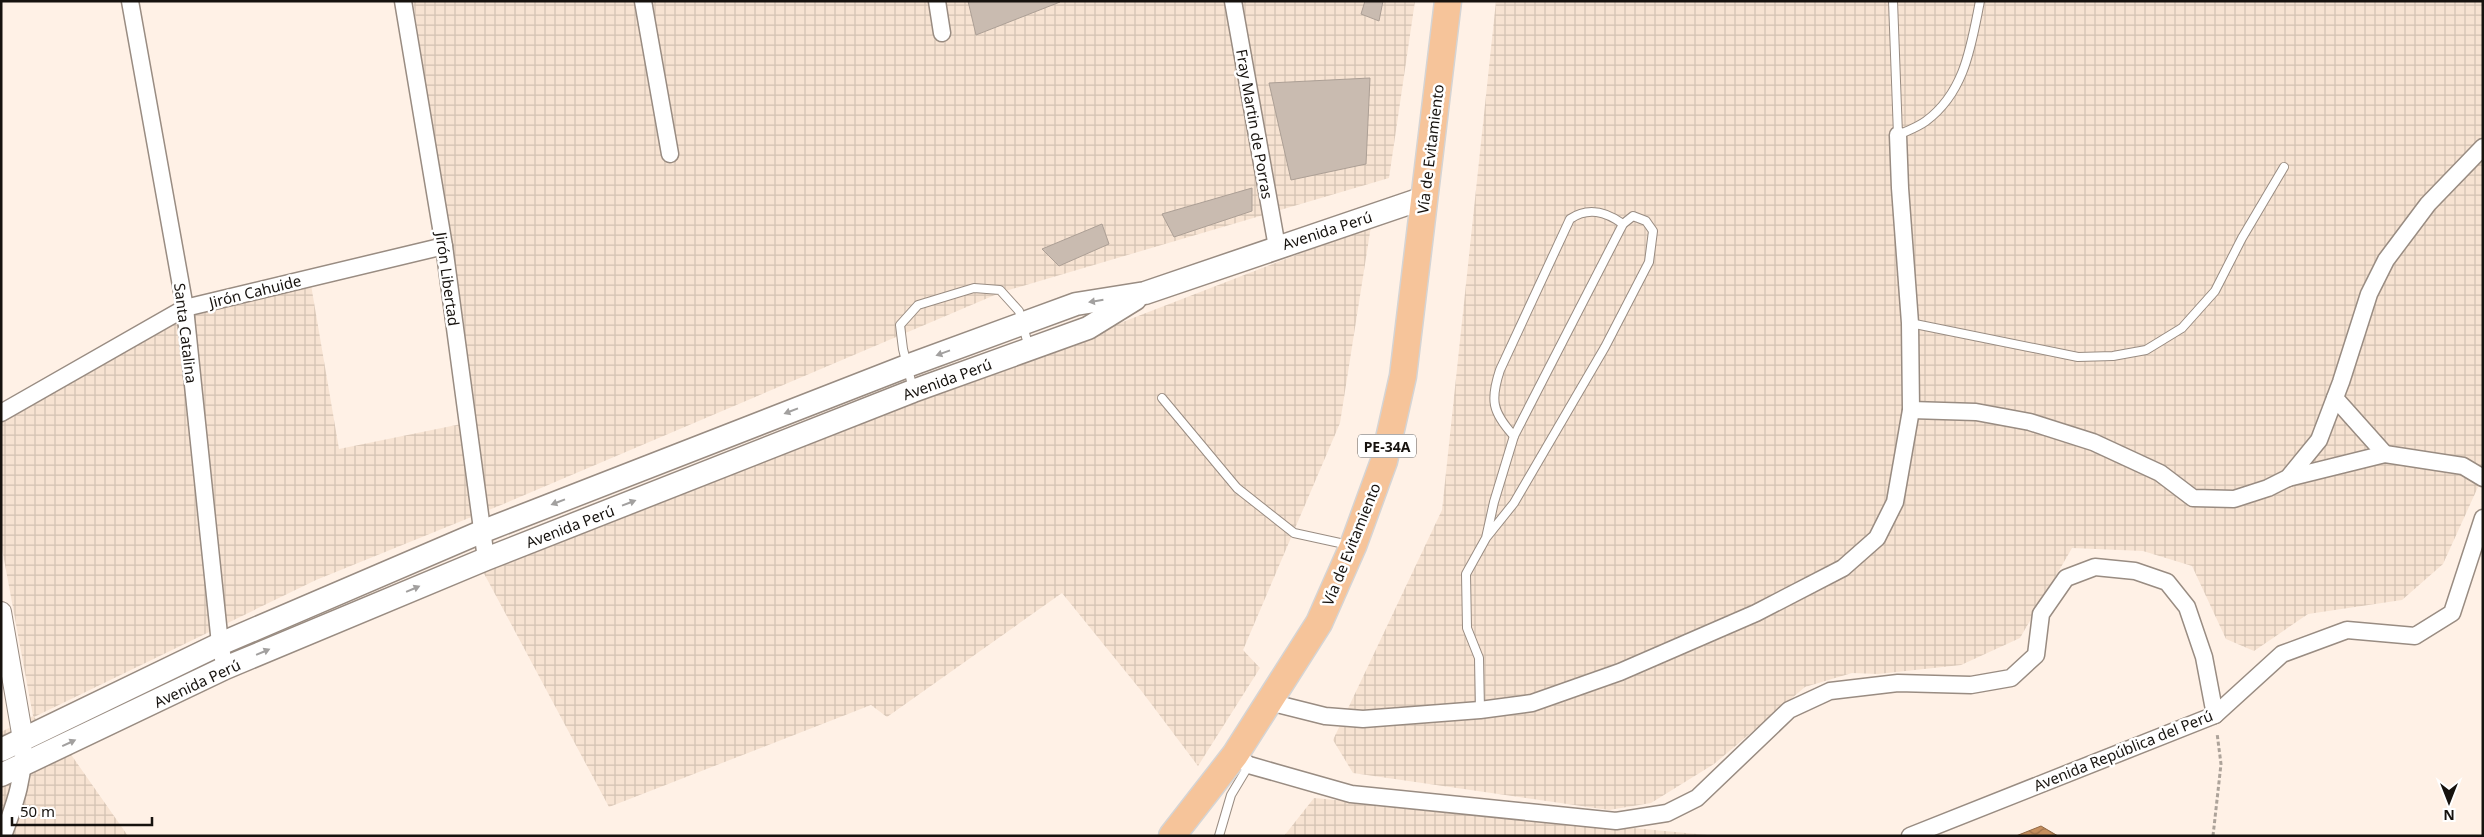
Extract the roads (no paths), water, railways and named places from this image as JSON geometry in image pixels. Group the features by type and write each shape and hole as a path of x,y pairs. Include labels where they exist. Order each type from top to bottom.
{"highway":[{"name":"Vía de Evitamiento","path":"1172,836 1242,760 1269,702 1319,623 1353,546 1384,461 1403,376 1448,1"}],"main road":[{"name":"Avenida Perú","path":"1,750 220,644 481,532 907,366 1076,304 1144,293 1424,198"},
{"name":"Avenida Perú","path":"1,775 225,668 486,559 913,391 1088,328 1144,293"}],"street":[{"name":"Santa Catalina","path":"130,1 185,308 220,644 225,668"},
{"name":"Jirón Libertad","path":"403,1 444,246 486,559"},
{"path":"643,1 670,154"},
{"path":"937,1 942,32"},
{"name":"Fray Martin de Porras","path":"1233,1 1277,247"},
{"path":"1269,702 1325,716 1363,720 1480,710 1532,703 1620,672 1756,613 1843,568 1877,538 1895,502 1911,410 1910,323 1898,135"},
{"path":"2288,478 2319,440 2335,398 2369,294 2386,260 2428,204 2483,147"},
{"name":"Jirón Cahuide","path":"1,413 185,308 444,246"},
{"path":"2335,398 2385,454"},
{"path":"1911,410 1976,412 2030,422 2093,442 2160,473 2192,498 2234,498 2268,488 2288,478 2385,454 2463,466 2483,478"},
{"name":"Avenida República del Perú","path":"1910,836 2214,714 2282,654 2347,630 2415,636 2452,613 2483,518"},
{"path":"1242,760 1351,794 1616,821 1667,813 1697,798 1790,710 1830,691 1898,683 1971,685 2010,678 2036,655 2042,614 2066,578 2095,567 2135,571 2167,582 2187,606 2204,657 2214,714"},
{"path":"1,612 23,739 24,764 16,802 3,836"}],"lane":[{"path":"1893,1 1898,135 1925,122 1946,103 1962,77 1980,1"},
{"path":"1910,323 2078,358 2113,356 2146,350 2182,328 2215,291 2242,238 2284,167"},
{"path":"1514,436 1504,425 1495,408 1493,391 1500,370 1570,219 1580,212 1605,212 1623,224"},
{"path":"1480,710 1479,658 1468,628 1466,574 1486,538 1514,503 1605,347 1649,262 1653,231 1646,221 1633,216 1623,224 1514,436 1494,502 1486,538"},
{"path":"913,391 900,325 918,305 974,288 1000,290 1019,311 1024,324 1029,350"},
{"path":"1162,398 1237,488 1294,533 1353,546"},
{"path":"1218,836 1242,760"}],"water":[{"path":"2041,826 2058,836 2016,836"}]}
